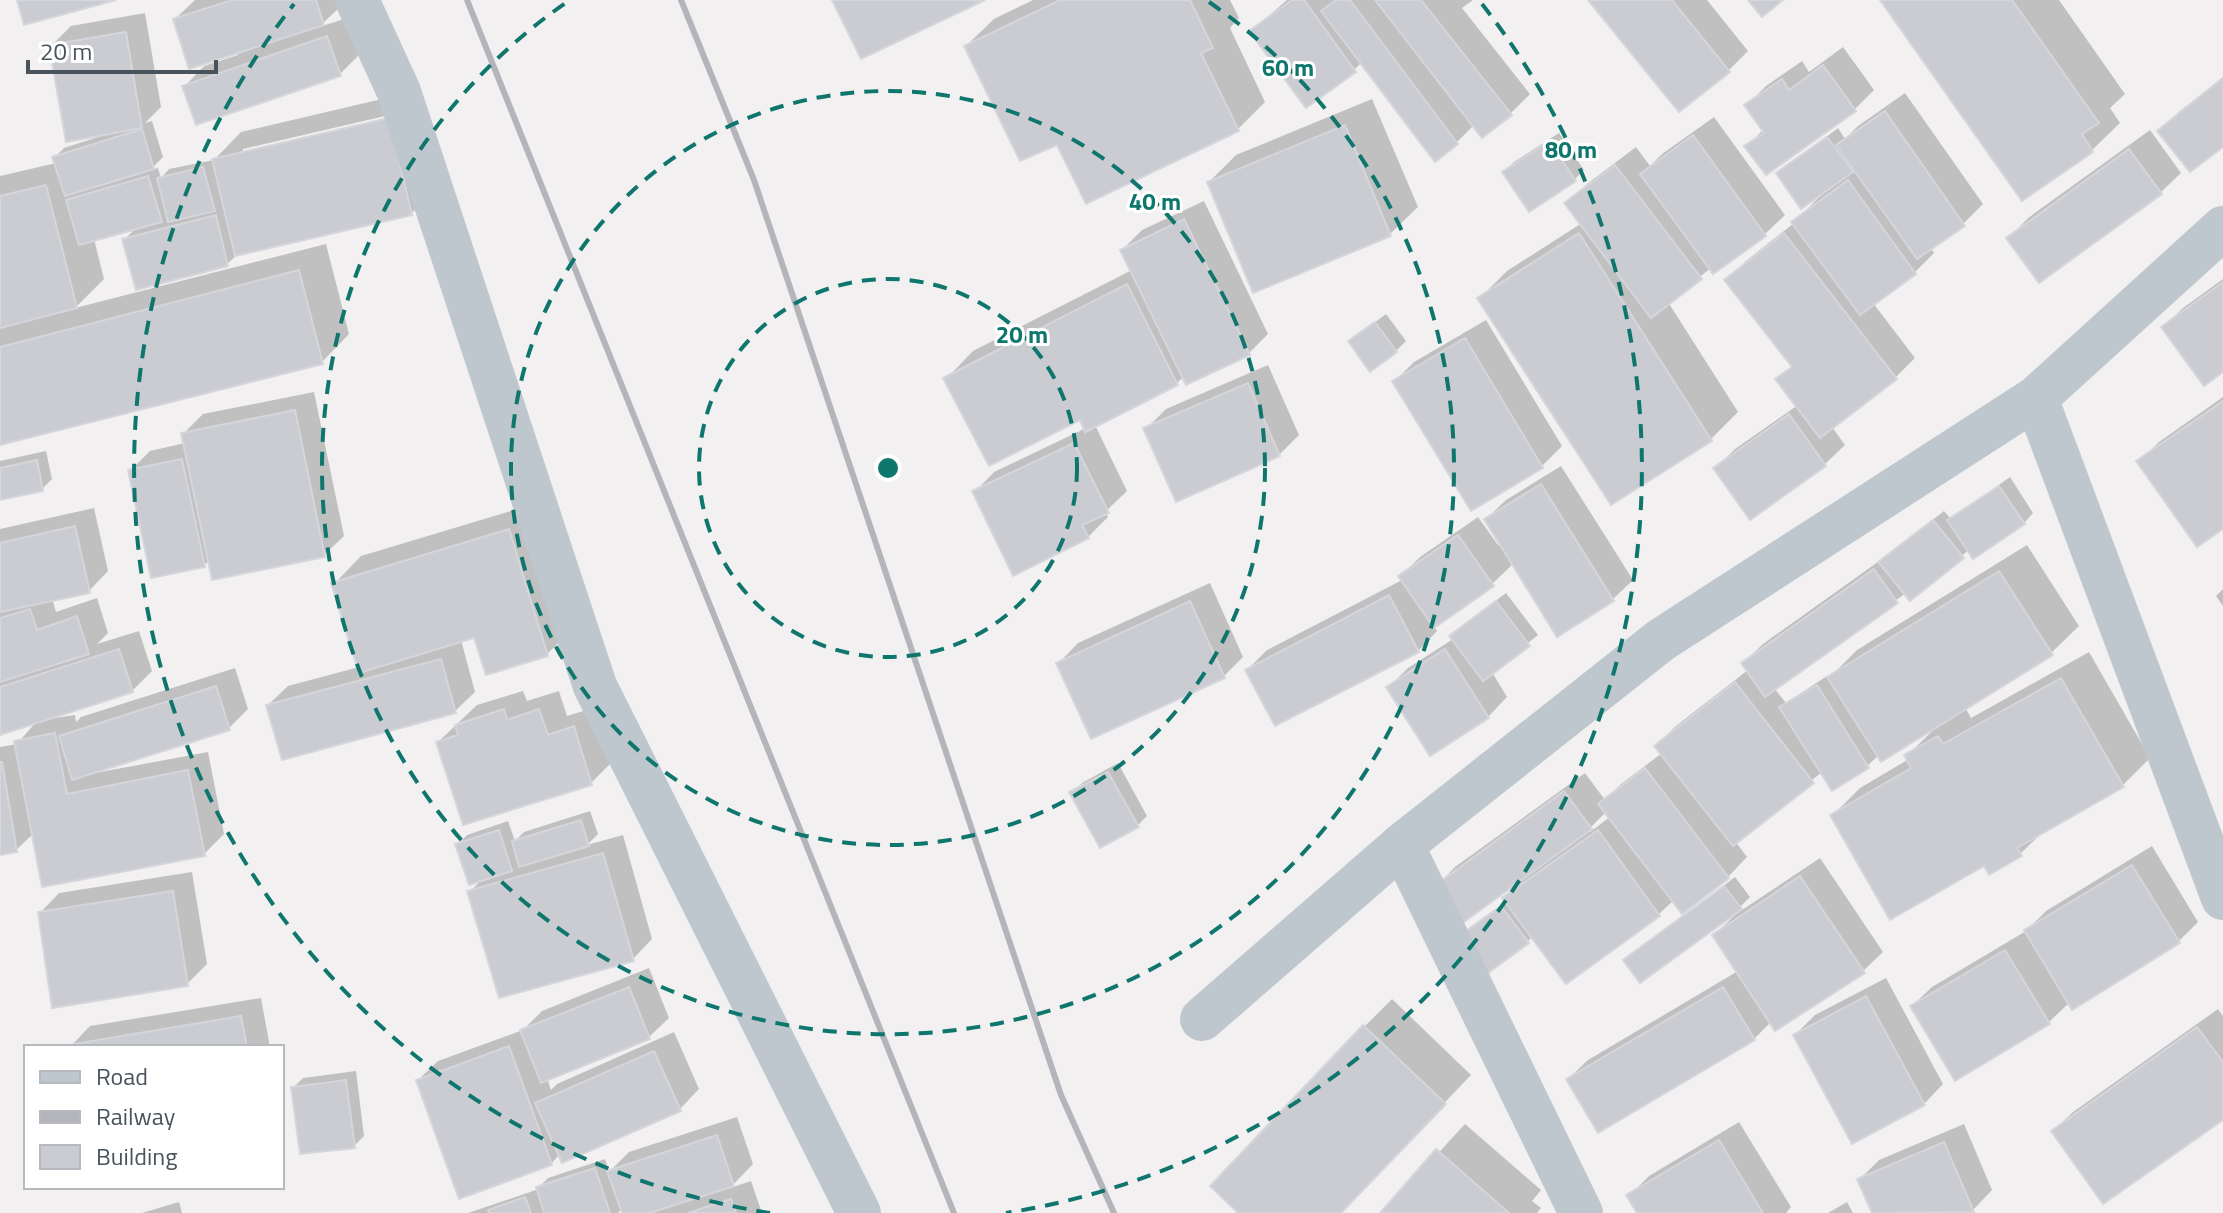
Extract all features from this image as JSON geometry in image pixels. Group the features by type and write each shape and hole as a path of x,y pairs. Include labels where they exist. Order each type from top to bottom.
{"street":[{"path":"357,0 399,92 595,686 859,1213"},
{"path":"1202,1019 1402,845 1661,640 2036,398 2223,228"},
{"path":"2036,398 2223,898"},
{"path":"1402,845 1581,1213"}],"building":[{"path":"17,0 116,0 24,25"},
{"path":"232,0 316,0 324,25 189,69 173,19"},
{"path":"832,0 985,0 861,59"},
{"path":"1060,0 1190,0 1213,48 1201,53 1239,131 1086,204 1057,145 1020,161 964,46"},
{"path":"1292,0 1304,0 1356,72 1306,108 1249,31"},
{"path":"1336,0 1350,0 1458,144 1435,162 1321,11"},
{"path":"1375,0 1421,0 1512,115 1482,138"},
{"path":"1588,0 1672,0 1730,72 1679,112"},
{"path":"1748,0 1783,0 1762,17"},
{"path":"1880,0 2012,0 2099,123 2082,134 2093,152 2022,201"},
{"path":"126,32 142,128 66,142 49,45"},
{"path":"327,36 341,76 196,125 182,86"},
{"path":"1823,65 1856,111 1766,175 1744,146 1764,133 1744,105 1782,79 1789,90"},
{"path":"2223,78 2223,147 2190,172 2157,131"},
{"path":"1885,111 1965,226 1917,259 1836,145"},
{"path":"389,118 412,215 235,256 212,159"},
{"path":"1345,125 1391,236 1253,293 1207,182"},
{"path":"142,129 154,169 65,196 52,157"},
{"path":"1693,135 1766,236 1713,274 1640,174"},
{"path":"1827,137 1853,172 1801,209 1776,173"},
{"path":"1549,141 1576,181 1529,212 1502,172"},
{"path":"2129,149 2162,194 2039,283 2006,238"},
{"path":"1615,165 1702,279 1651,318 1564,203"},
{"path":"203,167 215,211 168,222 157,178"},
{"path":"148,176 162,222 79,245 66,200"},
{"path":"1848,180 1916,274 1860,315 1791,222"},
{"path":"46,185 77,308 0,328 0,196"},
{"path":"216,215 228,266 136,290 122,239"},
{"path":"1184,219 1250,355 1186,385 1120,250"},
{"path":"1579,233 1712,441 1611,505 1477,298"},
{"path":"1784,233 1897,379 1820,438 1775,379 1792,367 1724,280"},
{"path":"299,270 323,364 0,445 0,347"},
{"path":"2223,282 2223,372 2204,386 2161,327"},
{"path":"1127,284 1178,385 1085,432 1080,420 989,466 943,378"},
{"path":"1375,322 1397,352 1370,372 1348,341"},
{"path":"1465,338 1543,468 1471,511 1392,381"},
{"path":"1248,383 1280,456 1176,502 1143,428"},
{"path":"2223,401 2223,529 2197,547 2136,461"},
{"path":"295,410 325,557 212,580 181,433"},
{"path":"1789,414 1826,466 1750,520 1713,468"},
{"path":"1074,443 1109,513 1082,525 1089,538 1013,576 972,491"},
{"path":"182,459 205,567 151,578 128,470"},
{"path":"37,460 43,491 0,500 0,468"},
{"path":"1541,484 1614,601 1557,637 1484,519"},
{"path":"1999,486 2025,524 1973,559 1947,520"},
{"path":"1933,520 1964,558 1910,601 1878,562"},
{"path":"75,526 90,593 0,612 0,543"},
{"path":"509,529 548,656 486,675 474,638 359,673 331,583"},
{"path":"1458,535 1494,586 1434,628 1398,576"},
{"path":"1874,569 1898,603 1765,697 1741,663"},
{"path":"1999,571 2053,655 1881,762 1827,677"},
{"path":"1389,595 1419,652 1275,726 1245,670"},
{"path":"1190,601 1225,678 1091,739 1056,663"},
{"path":"1496,601 1530,646 1483,681 1449,636"},
{"path":"30,609 37,630 77,616 89,654 0,682 0,618"},
{"path":"119,649 133,692 0,735 0,687"},
{"path":"1445,649 1489,718 1430,756 1386,687"},
{"path":"441,659 456,713 282,760 266,705"},
{"path":"2061,678 2124,787 2017,848 2022,856 1989,875 1984,866 1890,920 1830,815 1911,768 1904,755 1938,736 1943,744"},
{"path":"1735,682 1814,783 1733,846 1654,746"},
{"path":"1817,685 1869,768 1832,791 1779,707"},
{"path":"216,686 230,730 72,780 59,736"},
{"path":"504,709 507,720 539,709 548,735 574,726 592,785 463,825 436,742 458,735 455,725"},
{"path":"55,733 67,794 188,770 205,856 42,887 14,741"},
{"path":"0,762 17,852 0,855"},
{"path":"1645,768 1729,878 1682,914 1598,804"},
{"path":"1108,772 1139,827 1100,848 1069,792"},
{"path":"1564,791 1592,829 1461,924 1433,887"},
{"path":"581,820 589,846 519,867 512,841"},
{"path":"499,830 512,871 469,885 455,844"},
{"path":"1598,830 1660,916 1566,984 1502,898"},
{"path":"603,853 634,961 499,998 467,891"},
{"path":"2132,865 2180,943 2072,1010 2024,930"},
{"path":"1800,876 1865,973 1775,1031 1712,935"},
{"path":"1724,886 1742,909 1640,983 1623,960"},
{"path":"173,891 188,986 52,1008 38,912"},
{"path":"1501,906 1529,943 1484,976 1456,938"},
{"path":"2005,950 2050,1024 1955,1081 1910,1006"},
{"path":"629,987 650,1039 541,1083 520,1030"},
{"path":"1723,987 1755,1040 1598,1133 1566,1079"},
{"path":"1866,996 1925,1105 1852,1144 1793,1035"},
{"path":"241,1016 247,1045 68,1045"},
{"path":"1363,1025 1446,1104 1341,1213 1238,1213 1210,1186"},
{"path":"2197,1027 2223,1062 2223,1120 2103,1204 2051,1131"},
{"path":"509,1046 552,1165 459,1199 416,1080"},
{"path":"654,1051 681,1111 562,1163 535,1103"},
{"path":"346,1080 355,1148 300,1154 291,1087"},
{"path":"717,1135 734,1186 650,1213 622,1213 607,1171"},
{"path":"1719,1140 1763,1213 1637,1213 1626,1195"},
{"path":"1944,1142 1974,1212 1872,1213 1857,1179"},
{"path":"1436,1149 1509,1213 1380,1213"},
{"path":"595,1168 610,1213 544,1213 536,1187"},
{"path":"525,1197 531,1213 489,1213 488,1210"},
{"path":"731,1199 736,1213 688,1213"}],"railway":[{"path":"467,0 954,1213"},
{"path":"681,0 754,180 1061,1095 1114,1213"}]}
